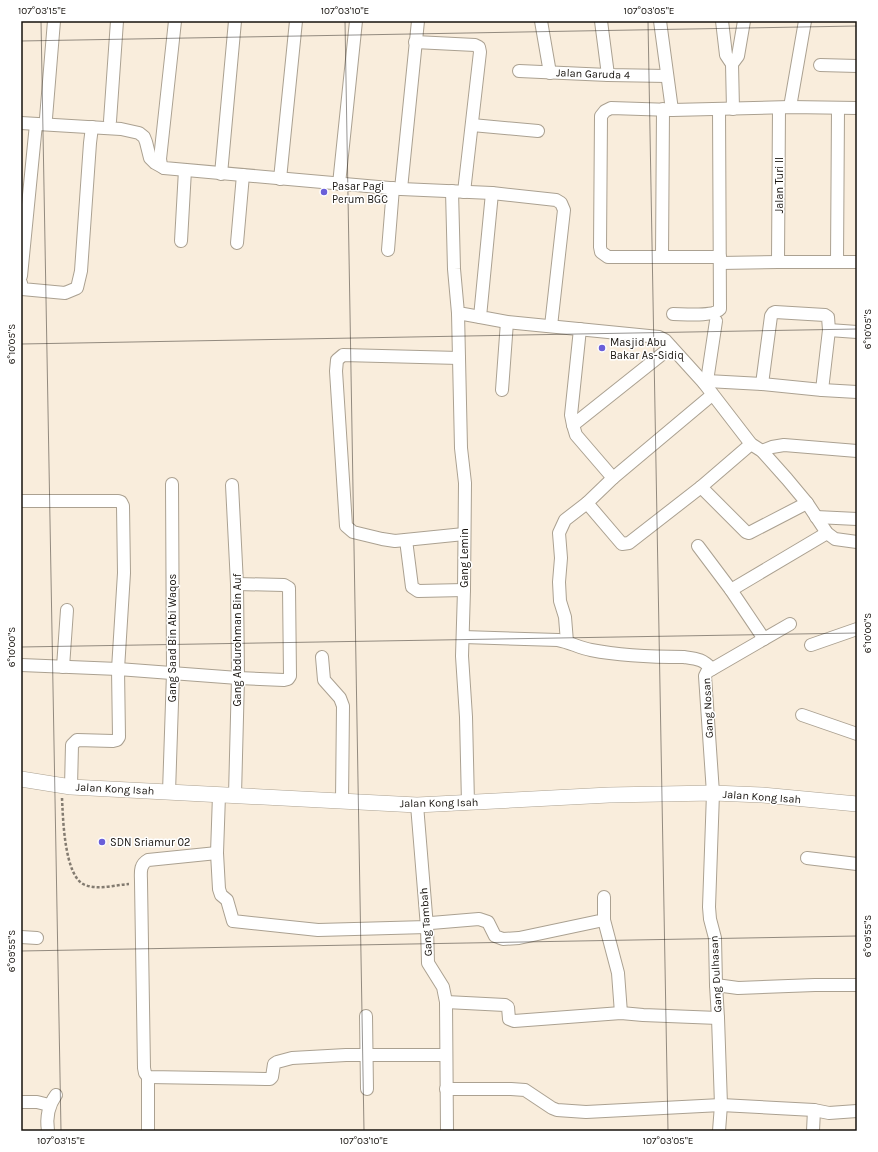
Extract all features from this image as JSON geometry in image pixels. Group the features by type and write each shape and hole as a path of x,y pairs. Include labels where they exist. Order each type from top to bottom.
{"street":[{"path":"21,276 54,21"},
{"path":"110,121 117,21"},
{"path":"164,168 161,165 160,160 175,21"},
{"path":"221,174 235,21"},
{"path":"280,179 296,21"},
{"path":"339,184 356,21"},
{"path":"388,250 418,21"},
{"path":"542,21 550,72"},
{"path":"601,21 608,75"},
{"path":"660,21 667,76 668,109 662,257"},
{"path":"722,21 726,55 732,64 733,109"},
{"path":"732,64 738,56 744,21"},
{"name":"Jalan Turi II","path":"778,262 785,108 805,21"},
{"path":"415,42 475,45 479,47 480,52 464,192"},
{"path":"820,64 857,66"},
{"name":"Jalan Garuda 4","path":"519,71 667,76"},
{"path":"857,108 611,108 605,111 601,116 600,247 604,255 608,257 662,257 778,262 857,262"},
{"path":"673,314 706,314 719,311 719,109"},
{"path":"837,262 838,109"},
{"path":"21,123 41,121 121,129 139,133 144,137 150,158 164,168 397,189 492,193 556,200 561,203 564,210 551,326"},
{"path":"472,124 538,131"},
{"path":"21,283 22,288 64,293 77,288 80,271 92,127"},
{"path":"181,241 184,170"},
{"path":"237,243 243,175"},
{"name":"Gang Lemin","path":"452,192 454,269 458,313 461,448 465,482 462,656 466,717 468,802"},
{"path":"480,317 492,193"},
{"path":"458,313 507,322 659,337 667,342 706,382 712,395 751,444 762,451 807,503 826,532 834,539 857,542"},
{"path":"762,384 771,316 773,313 825,315 828,317 829,330 822,390"},
{"path":"706,382 716,321"},
{"path":"502,390 507,322"},
{"path":"580,329 571,415 573,425 576,435 613,478"},
{"path":"829,330 857,332"},
{"path":"573,425 671,347"},
{"path":"458,358 343,355 337,360 336,371 346,526 353,532 395,541 464,534"},
{"path":"706,382 762,384 857,392"},
{"path":"567,642 565,617 560,601 561,558 559,534 564,520 587,503 613,478 712,395"},
{"path":"587,503 622,544 627,544 700,487 751,444"},
{"path":"762,451 772,447 784,445 857,451"},
{"name":"Gang Saad Bin Abi Waqos","path":"169,792 173,673 172,484"},
{"name":"Gang Abdurohman Bin Auf","path":"232,485 237,584 238,678 235,795"},
{"path":"700,487 746,532 749,533 807,503"},
{"path":"21,501 118,501 123,504 124,573 118,669 119,737 117,740 113,741 77,740 72,748 66,786"},
{"path":"816,517 857,519"},
{"path":"731,590 826,532"},
{"path":"406,540 412,587 415,590 464,590"},
{"path":"698,546 731,590 764,639"},
{"path":"21,665 118,669 238,678 288,679 290,676 289,588 284,585 237,584"},
{"path":"63,667 67,610"},
{"name":"Gang Nosan","path":"713,793 705,676 707,672 790,624"},
{"path":"811,645 857,629"},
{"path":"463,637 558,640 590,650 620,654 694,658 705,662 712,670"},
{"path":"322,657 324,680 340,698 343,706 342,801"},
{"path":"802,716 857,734"},
{"name":"Jalan Kong Isah","path":"21,779 66,786 416,805 609,795 713,793 762,795 857,804"},
{"name":"Gang Dulhasan","path":"713,793 709,908 715,938 721,1105 719,1131"},
{"path":"219,795 217,853 219,889 221,895 227,900 234,921 318,930 427,928 431,923 479,919 488,922 495,936 503,940 604,920"},
{"name":"Gang Tambah","path":"416,805 427,928 428,963 443,988 446,1002 447,1131"},
{"path":"148,1131 148,1077 144,1068 142,866 148,860 217,853"},
{"path":"807,858 857,864"},
{"path":"604,897 604,920 618,973 620,1013"},
{"path":"21,937 37,938"},
{"path":"716,985 738,988 857,985"},
{"path":"446,1002 505,1005 508,1007 509,1019 514,1020 620,1013 718,1018"},
{"path":"366,1016 367,1090"},
{"path":"148,1077 270,1079 272,1077 274,1064 292,1058 346,1055 446,1055"},
{"path":"446,1089 525,1090 552,1108 563,1111 586,1112 721,1105 814,1110 829,1113 857,1111"},
{"path":"21,1102 53,1100 48,1112 48,1131"},
{"path":"813,1131 814,1110"}],"path":[{"path":"66,786 67,853 80,881 84,885 98,887 141,882"}],"place":[{"name":"Pasar Pagi Perum BGC","path":"324,192"},
{"name":"Masjid Abu Bakar As-Sidiq","path":"602,348"},
{"name":"SDN Sriamur 02","path":"102,842"}]}
